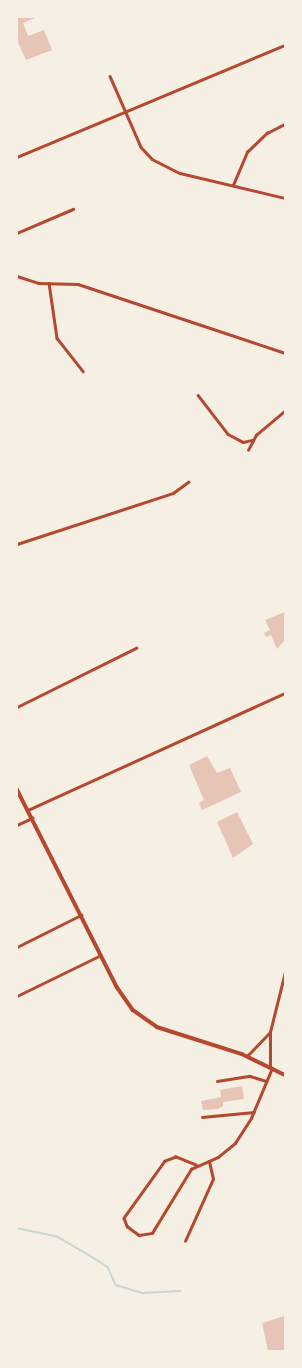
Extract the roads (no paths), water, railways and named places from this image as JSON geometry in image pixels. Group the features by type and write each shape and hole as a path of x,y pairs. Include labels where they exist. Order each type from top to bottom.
{"main road":[{"path":"17,789 124,1000 142,1019 169,1031 247,1056 285,1075"}],"street":[{"path":"17,158 285,45"},
{"path":"110,76 141,147 164,167 285,198"},
{"path":"233,185 246,152 267,133 285,124"},
{"path":"17,233 73,209"},
{"path":"17,276 48,283 78,284 285,353"},
{"path":"48,283 57,338 83,371"},
{"path":"198,395 228,434 243,442 252,440"},
{"path":"248,450 252,440 285,410"},
{"path":"17,544 173,493 188,482"},
{"path":"17,707 136,648"},
{"path":"28,810 285,693"},
{"path":"17,825 32,818"},
{"path":"17,947 81,915"},
{"path":"17,996 101,955"},
{"path":"196,1165 152,1233 139,1235 127,1226 124,1218 166,1161 176,1157 196,1165 209,1161 235,1143 254,1112 271,1067 270,1032 285,972"},
{"path":"247,1056 270,1032"},
{"path":"218,1081 250,1076 266,1081"},
{"path":"202,1117 254,1112"},
{"path":"186,1242 213,1179 209,1161"}],"waterway":[{"path":"17,1228 56,1236 84,1252 108,1267 116,1285 143,1293 180,1291"}]}
